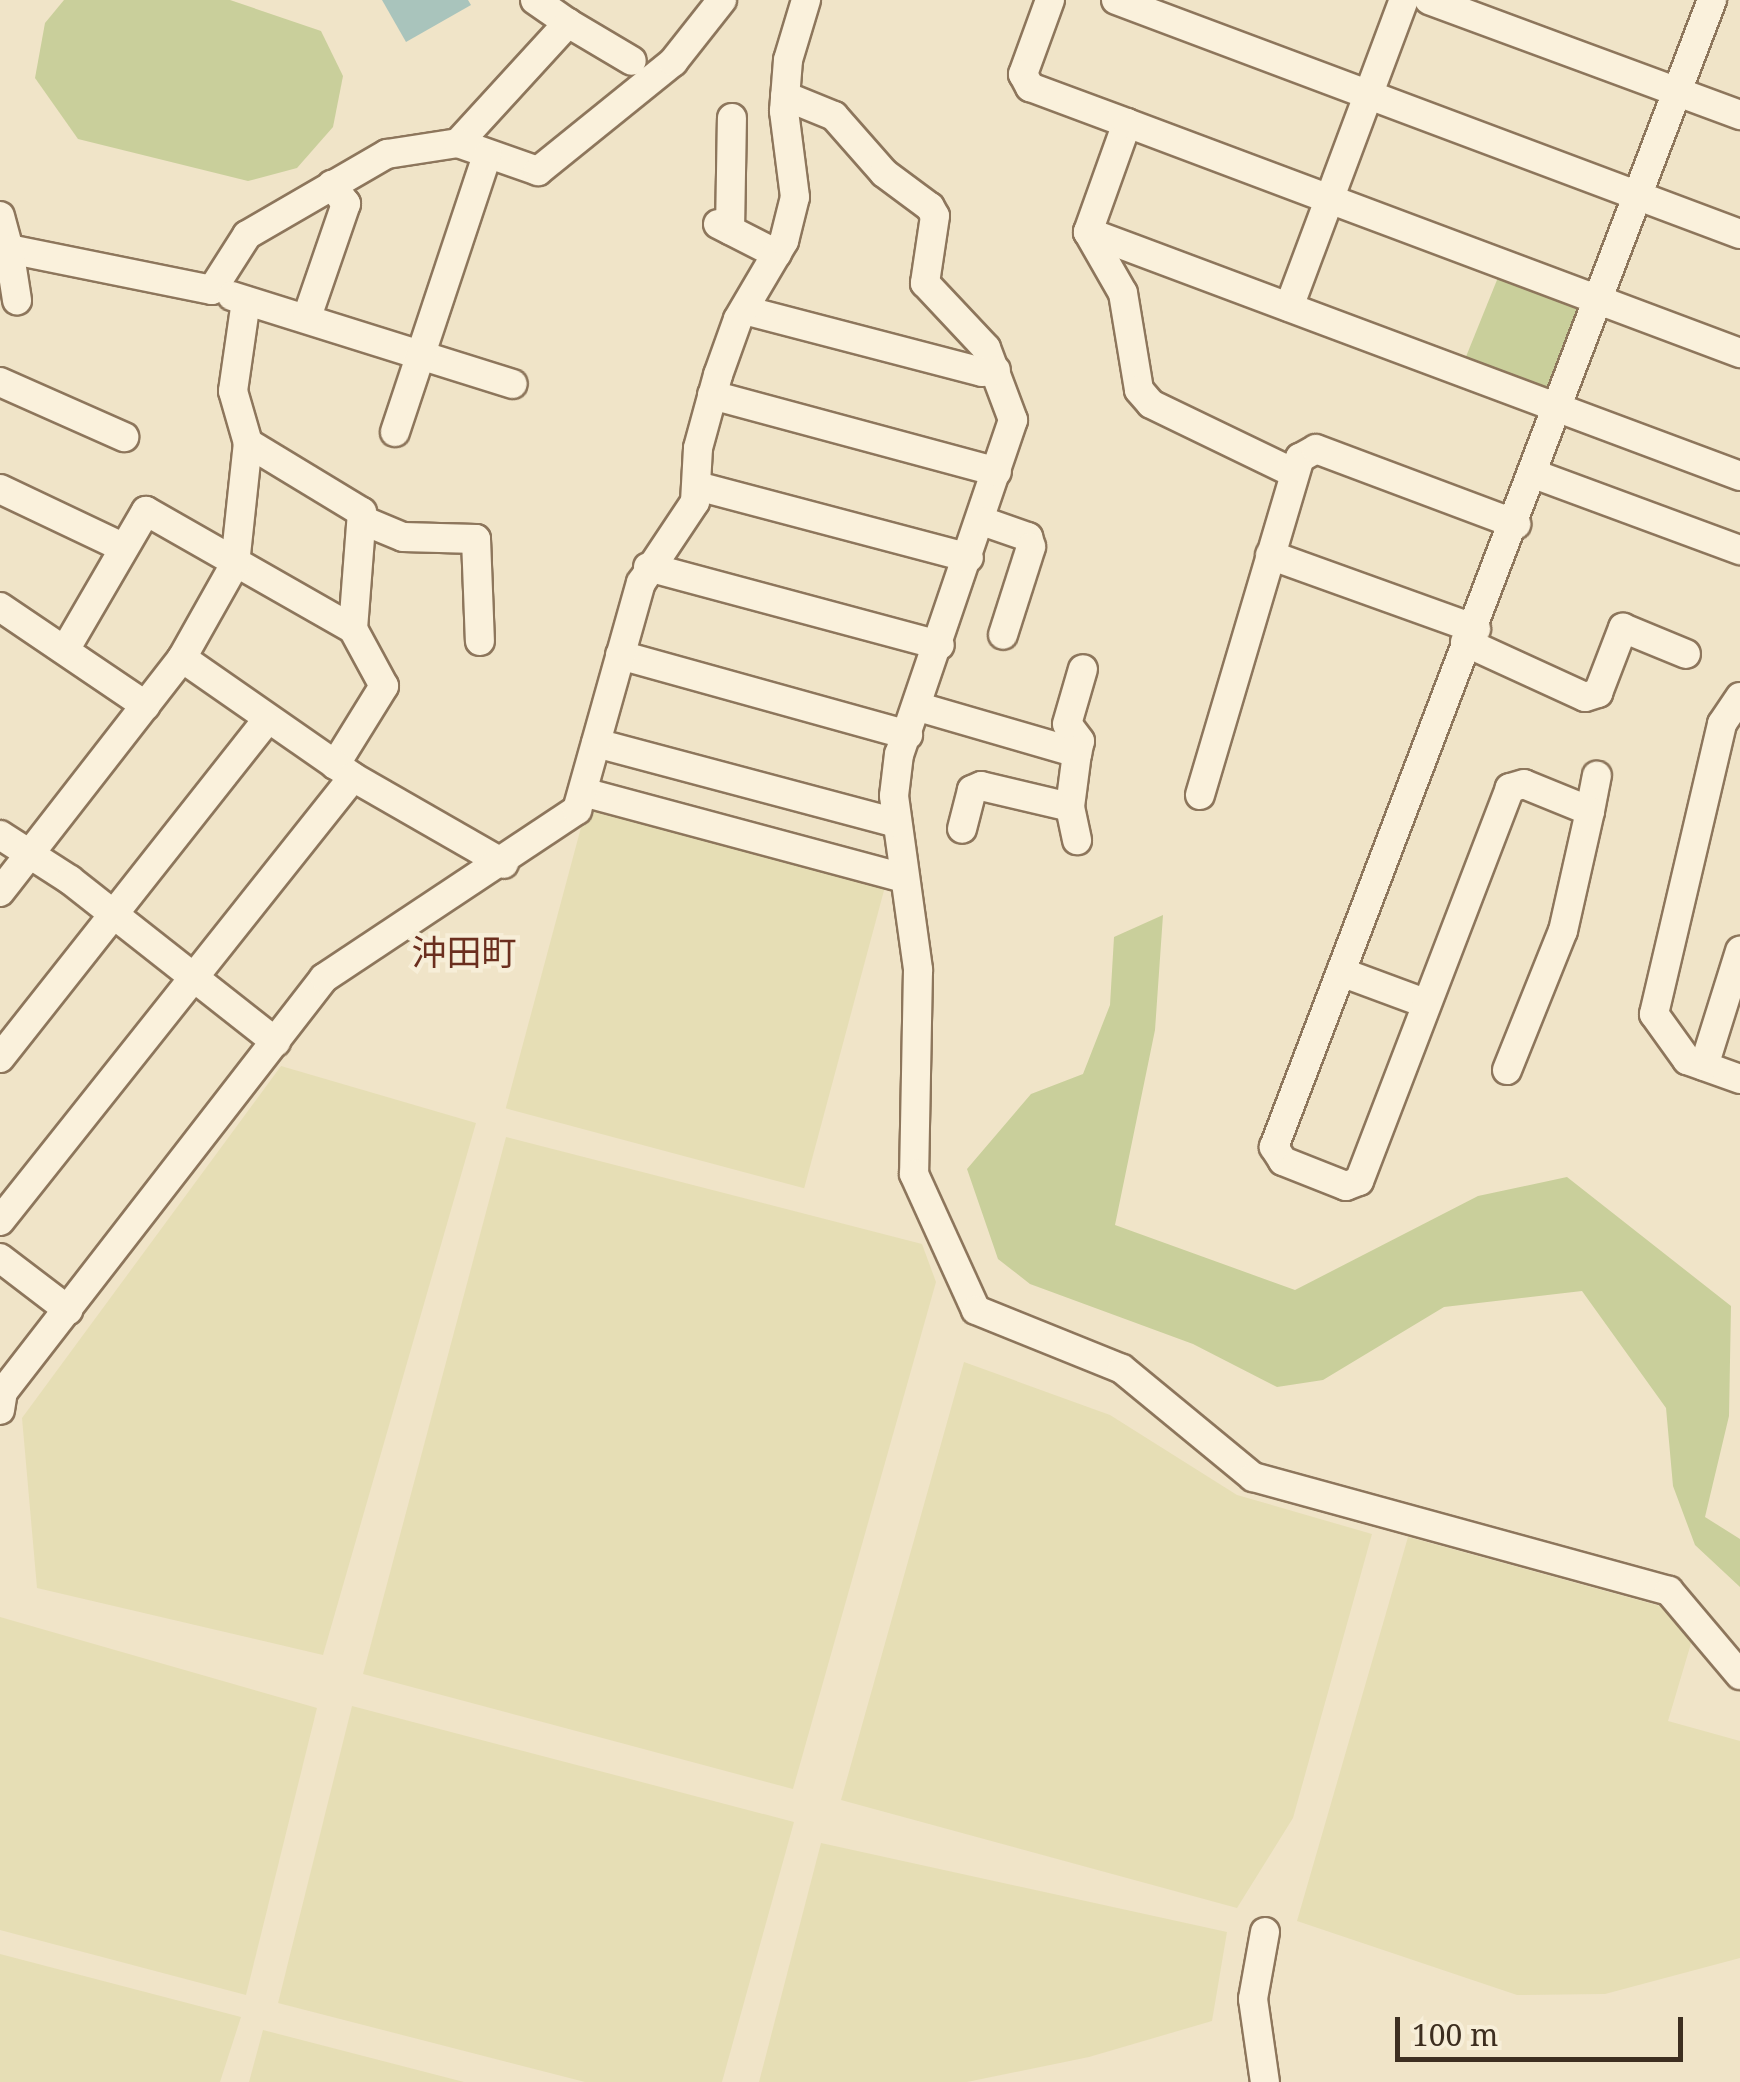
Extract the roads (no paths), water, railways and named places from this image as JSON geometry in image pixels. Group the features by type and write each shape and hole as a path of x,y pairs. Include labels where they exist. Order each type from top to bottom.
{"street":[{"path":"534,0 632,61"},
{"path":"212,290 247,235 387,154 458,143 538,171 673,62 722,0"},
{"path":"1,1398 324,978 504,864 577,810 648,567 700,487 698,448 712,395 744,310 777,254 795,197 785,96 806,0"},
{"path":"1050,0 1024,74 1030,86 1740,353"},
{"path":"1116,0 1740,234"},
{"path":"1289,306 1404,0"},
{"path":"1429,0 1740,115"},
{"path":"1590,812 1524,784 1510,788 1359,1181 1346,1186 1283,1161 1274,1147 1516,524 1712,0"},
{"path":"458,143 568,22"},
{"path":"785,96 834,116 884,173 930,207 935,216 925,283 986,348 1013,420 940,646 899,754 896,824 918,970 916,1185 976,1310 1122,1370 1253,1478 1669,1591 1740,1675"},
{"path":"732,118 724,227 777,254"},
{"path":"1127,123 1088,232 1123,293 1139,390 1151,404 1294,473"},
{"path":"394,432 487,155"},
{"path":"307,317 346,204 332,185"},
{"path":"0,216 16,300"},
{"path":"1088,232 1740,476"},
{"path":"4,251 212,290 513,384"},
{"path":"0,892 182,658 236,564 248,443 234,391 246,301"},
{"path":"744,310 982,372 996,370"},
{"path":"0,382 124,437"},
{"path":"712,395 997,472"},
{"path":"248,443 362,512 352,629"},
{"path":"1200,794 1300,458 1316,449 1516,524"},
{"path":"1534,474 1740,550"},
{"path":"700,487 969,558"},
{"path":"0,489 124,548"},
{"path":"0,1221 344,771 384,686 352,629 146,511 66,650"},
{"path":"362,520 403,536 476,539 481,545 480,641"},
{"path":"982,521 1028,538 1032,547 1003,636"},
{"path":"1270,555 1470,635 1586,697 1598,693 1623,628 1686,654"},
{"path":"648,567 940,646"},
{"path":"0,607 146,706"},
{"path":"620,656 908,735"},
{"path":"182,658 344,771 504,864"},
{"path":"1077,840 1070,807 1080,741 1066,724 1083,669"},
{"path":"1740,697 1722,724 1654,1014 1687,1060 1740,1079"},
{"path":"919,707 1077,753"},
{"path":"0,1058 268,719"},
{"path":"596,744 896,824"},
{"path":"1507,1070 1563,931 1597,776"},
{"path":"962,829 972,790 981,786 1070,807"},
{"path":"583,792 904,878"},
{"path":"0,835 30,852 112,913 276,1042"},
{"path":"1704,1066 1740,950"},
{"path":"1341,972 1425,1003"},
{"path":"0,1258 68,1310"},
{"path":"1262,2072 1254,1999 1265,1932"}],"water":[{"path":"382,0 468,0 471,5 406,42"}],"district":[{"name":"沖田町","path":"464,952"}]}
